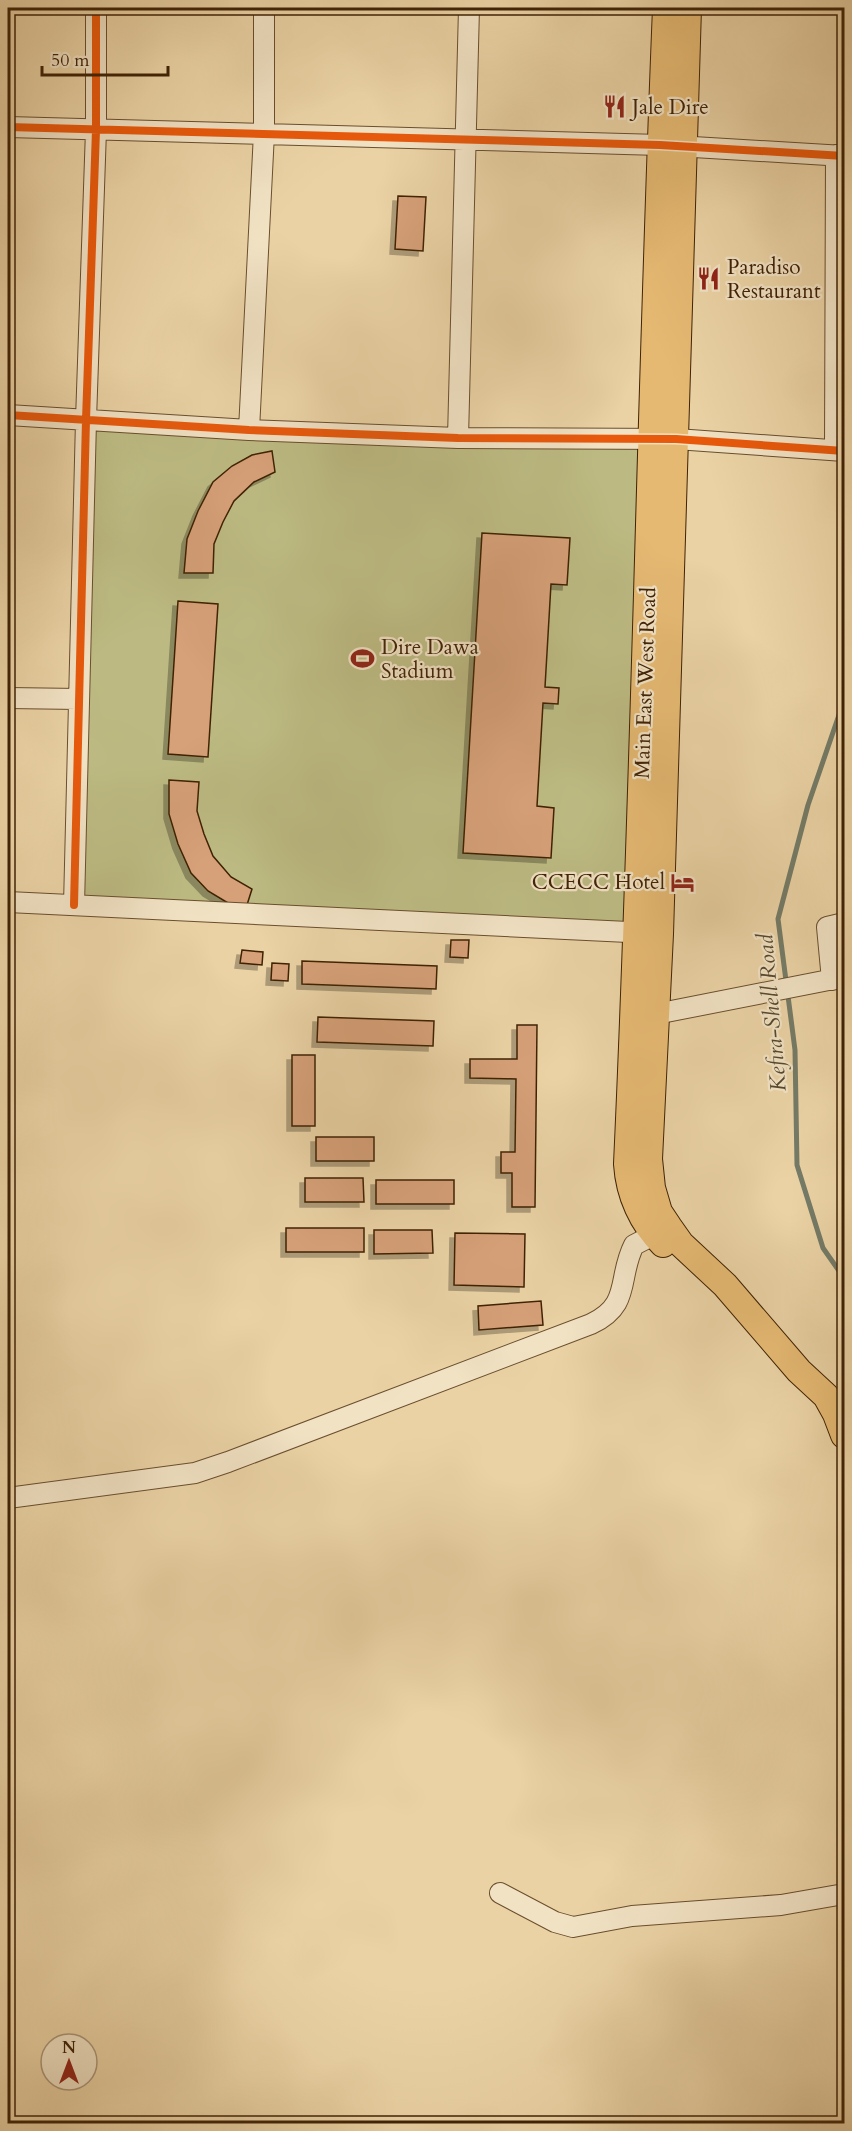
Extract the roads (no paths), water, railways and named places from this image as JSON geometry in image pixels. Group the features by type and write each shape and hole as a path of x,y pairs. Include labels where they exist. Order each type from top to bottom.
{"main road":[{"name":"Main East West Road","path":"666,8 673,146"},
{"name":"Main East West Road","path":"688,8 673,146 645,1014 628,1180 640,1213 661,1231 684,1266 746,1308 799,1371 826,1396 844,1436"}],"street":[{"path":"74,905 96,130 96,8"},
{"path":"249,430 264,133 264,8"},
{"path":"458,438 469,8"},
{"path":"8,127 673,146 840,156 840,450 664,440 458,438 249,430 8,415"},
{"path":"8,698 79,699"},
{"path":"8,902 649,933"},
{"path":"645,1014 838,978 827,927 844,923"},
{"path":"8,1498 195,1473 591,1324 606,1317 619,1298 634,1245 661,1231"},
{"path":"500,1893 555,1922 573,1927 632,1916 780,1905 844,1894"}],"waterway":[{"name":"Kefira-Shell Road","path":"844,709 839,715 808,805 778,919 795,1050 797,1165 823,1248 844,1278"}],"place":[{"name":"Jale Dire","path":"614,107"},
{"name":"Paradiso Restaurant","path":"709,279"},
{"name":"Dire Dawa Stadium","path":"363,659"},
{"name":"CCECC Hotel","path":"683,882"}]}
